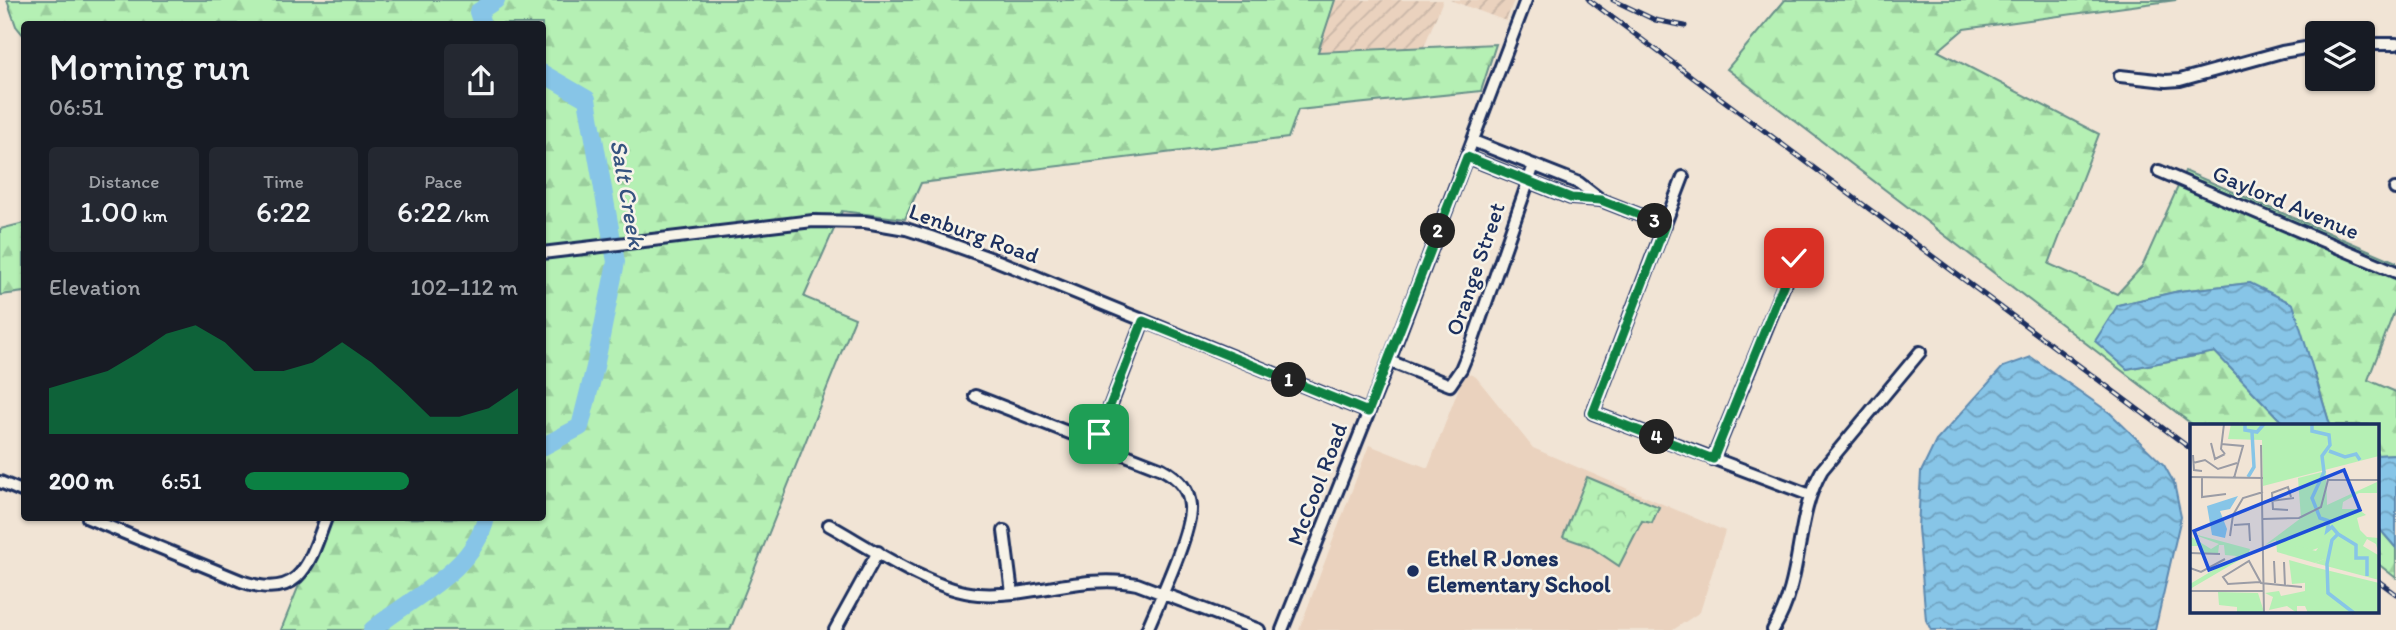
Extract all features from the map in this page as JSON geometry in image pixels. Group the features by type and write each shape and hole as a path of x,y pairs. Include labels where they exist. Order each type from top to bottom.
{"street":[{"name":"McCool Road","path":"1282,630 1389,361 1526,0"},
{"path":"2375,44 2396,44"},
{"path":"2120,76 2180,80 2305,48"},
{"path":"1473,141 1579,183 1601,200 1665,225"},
{"path":"1467,157 1571,198 1601,200"},
{"name":"Orange Street","path":"1389,361 1450,385 1461,369 1472,343 1534,164"},
{"name":"Gaylord Avenue","path":"2160,170 2396,272"},
{"path":"1683,177 1593,413 1810,495"},
{"name":"Lenburg Road","path":"546,253 813,221 845,220 883,224 906,229 986,257 1368,412"},
{"path":"1713,459 1794,258"},
{"path":"1096,443 1143,321"},
{"path":"1775,630 1795,576 1810,495 1822,470 1920,352"},
{"path":"975,396 1177,478 1189,497 1189,520 1147,630"},
{"path":"0,482 21,491"},
{"path":"95,521 241,581 273,588 286,585 302,573 310,561 325,521"},
{"path":"829,525 947,588 976,594 1012,593 1108,581 1137,584 1259,630"},
{"path":"1004,531 1012,593"},
{"path":"835,630 878,552"}],"shaded area":[{"path":"1335,0 1443,0 1423,49 1317,52"},
{"path":"1450,0 1514,0 1506,21"},
{"path":"1465,372 1476,377 1533,448 1725,531 1700,612 1673,630 1299,630 1369,445 1428,468"}],"green space":[{"path":"7,0 1335,0 1318,52 1496,44 1481,91 1298,110 1288,138 921,183 905,219 842,211 804,297 855,318 730,630 281,630 325,521 546,521 546,21 21,21 21,32"},
{"path":"1785,0 2176,0 1964,29 1938,51 2099,134 2049,264 2117,294 2142,267 2185,171 2396,262 2396,307 2368,380 2396,392 2396,454 2378,455 2378,424 2330,424 2315,375 2250,283 2179,291 2118,305 2127,369 2215,352 2284,424 2192,424 1727,69"},
{"path":"21,224 21,292 0,295 0,229"},
{"path":"1587,477 1659,507 1652,523 1642,521 1619,566 1589,546 1563,537"},
{"path":"2378,527 2396,548 2396,578 2378,564"}],"water":[{"path":"2250,283 2293,304 2330,424 2284,424 2215,352 2127,369 2095,341 2118,305 2179,291"},
{"path":"2031,357 2110,413 2164,465 2174,483 2181,517 2155,630 1931,630 1926,620 1918,528 1921,472 1936,441 2003,367"},
{"path":"2396,454 2396,548 2378,527 2378,455"}],"waterway":[{"name":"Salt Creek","path":"481,21 478,12 496,0"},
{"name":"Salt Creek","path":"546,75 587,99 616,262 580,427 546,445"},
{"name":"Salt Creek","path":"372,630 439,582 454,568 468,554 485,521"}],"railway":[{"path":"1589,0 2190,448"},
{"path":"1613,0 1655,20 1685,26"},
{"path":"2378,581 2396,594"}],"place":[{"name":"Ethel R Jones Elementary School","path":"1413,571"}],"route":[{"path":"1099,434 1143,321 1368,412 1467,157 1571,198 1601,200 1665,225 1593,413 1713,459 1794,258"}]}
